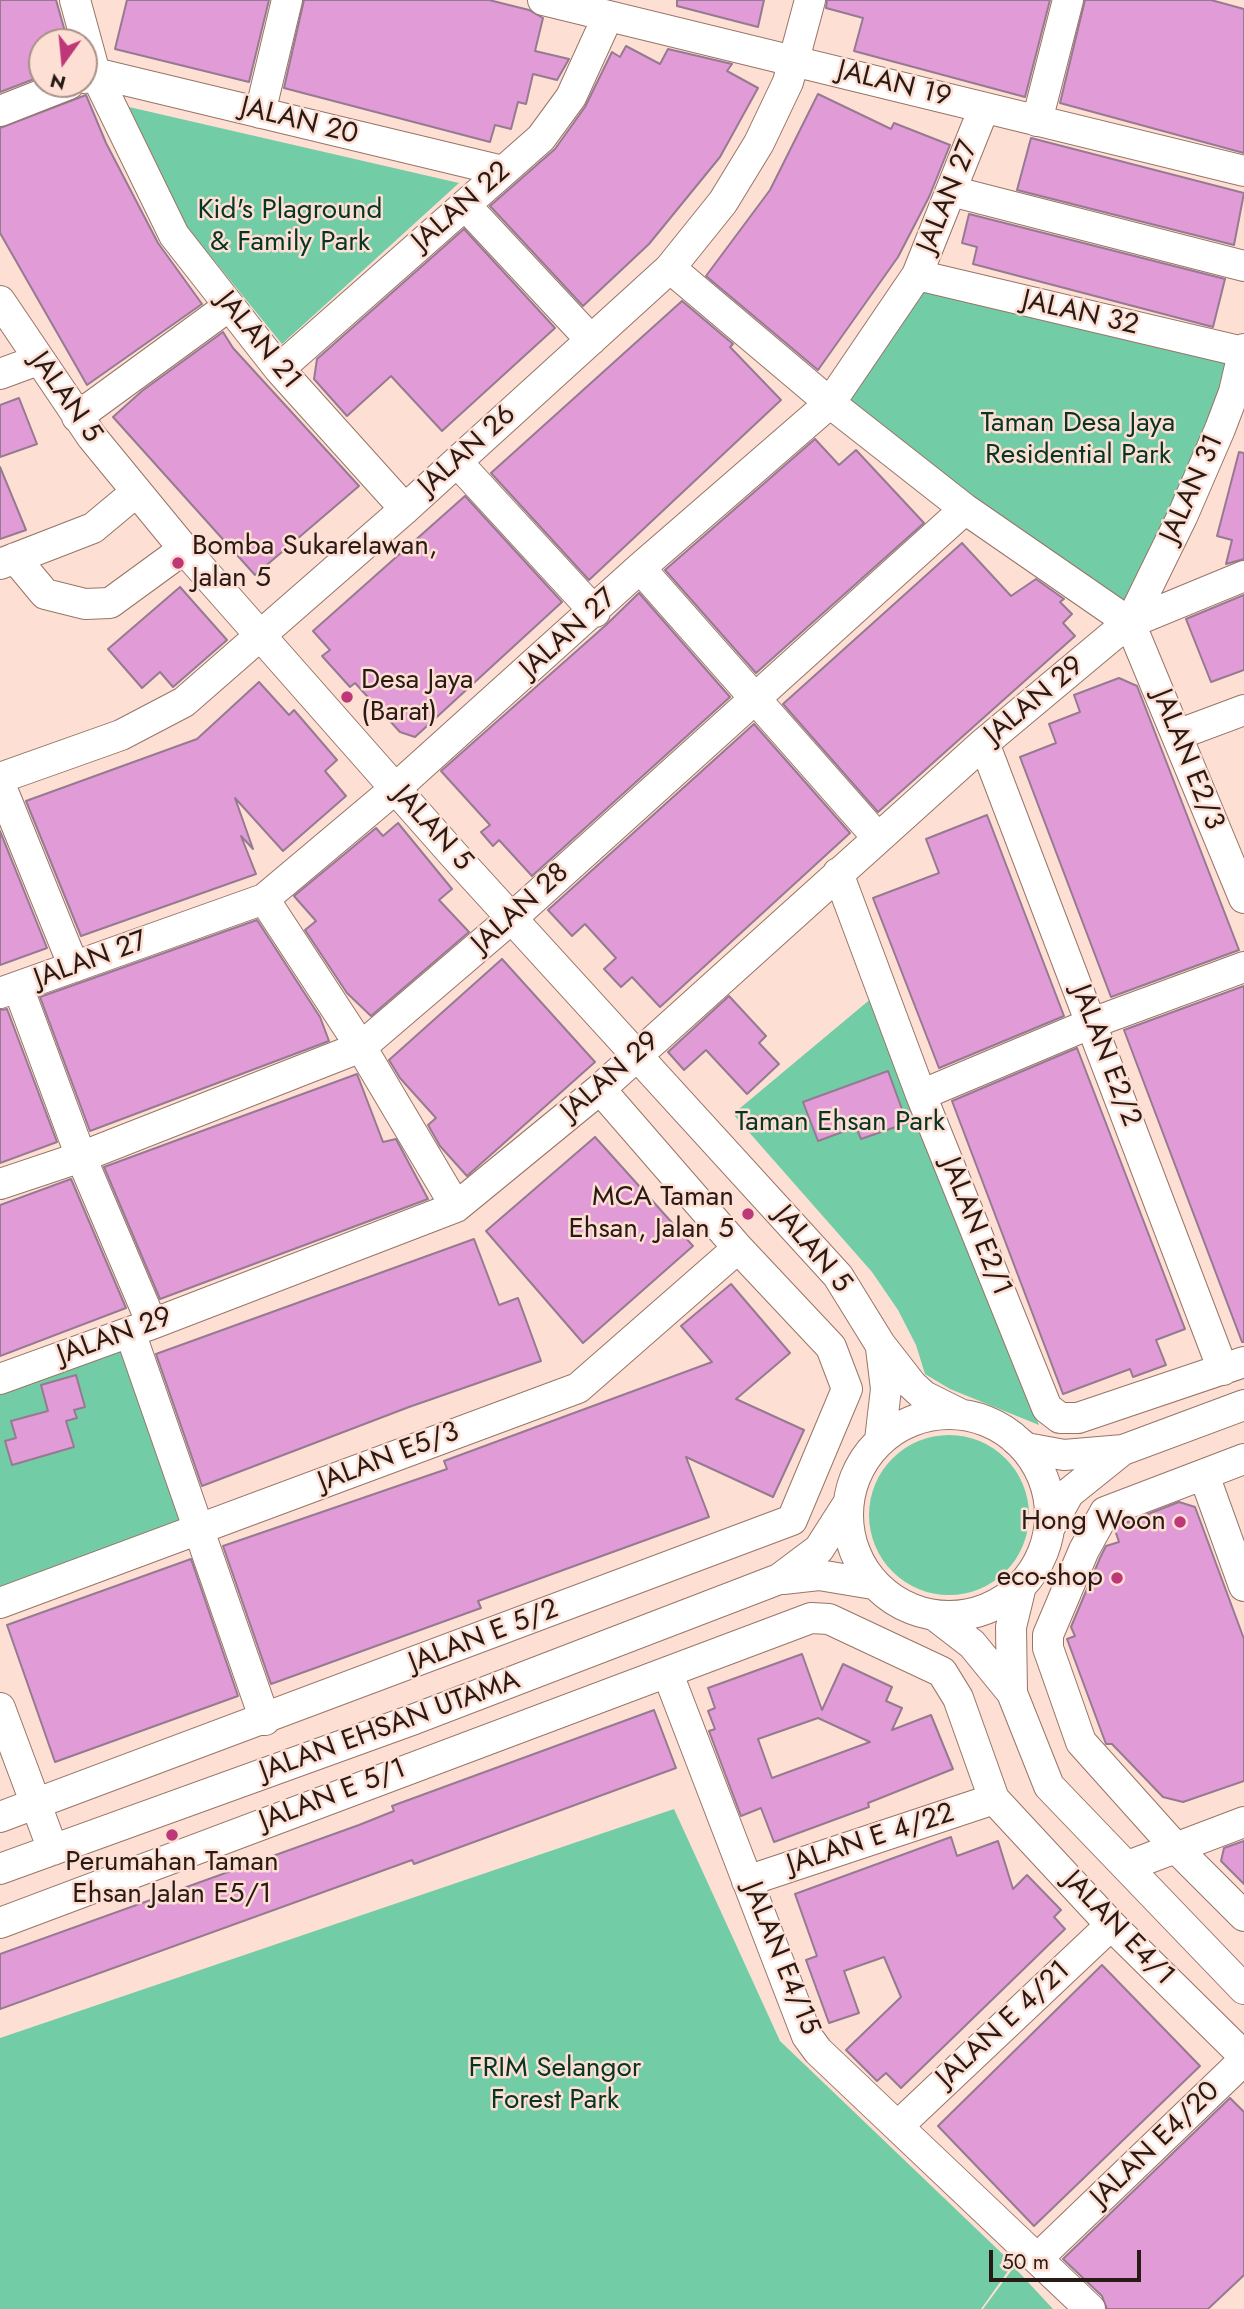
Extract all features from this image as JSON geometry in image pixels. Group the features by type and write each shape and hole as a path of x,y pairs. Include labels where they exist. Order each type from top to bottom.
{"street":[{"name":"JALAN 21","path":"75,0 78,28"},
{"path":"260,113 287,0"},
{"name":"JALAN 26","path":"0,778 121,735 160,716 208,684 259,634 457,463 670,268 723,202 759,143 778,106 810,0"},
{"path":"1037,121 1068,0"},
{"name":"JALAN 19","path":"555,1 1244,171"},
{"name":"JALAN 22","path":"279,369 541,138 571,97 608,16"},
{"name":"JALAN 20","path":"98,82 260,113 503,172"},
{"path":"0,111 34,98"},
{"name":"JALAN 21","path":"94,98 174,235 279,369 405,509"},
{"name":"JALAN 27","path":"9,990 264,899 396,789 595,612 640,568 830,403 917,275 984,108"},
{"path":"951,191 1244,266"},
{"path":"465,205 591,340"},
{"path":"670,268 830,403 965,509 1130,623 1244,576"},
{"name":"JALAN 32","path":"917,275 1244,351"},
{"name":"JALAN 5","path":"0,301 78,417 135,493 396,789 838,1276 880,1345 925,1396 960,1414"},
{"path":"78,417 229,306"},
{"name":"JALAN 31","path":"1130,623 1220,429 1244,351"},
{"path":"0,374 38,360"},
{"path":"457,463 595,612"},
{"path":"135,493 93,528 8,561 45,594 85,604 110,603 184,549"},
{"name":"JALAN 28","path":"0,1184 81,1157 360,1047 513,917 965,509"},
{"path":"640,568 878,838"},
{"name":"JALAN E2/3","path":"1130,623 1244,898"},
{"name":"JALAN 29","path":"0,1379 456,1207 600,1089 985,743 1130,623"},
{"path":"1177,735 1244,710"},
{"name":"JALAN E2/2","path":"985,743 1092,1023 1233,1366"},
{"path":"0,783 74,967"},
{"name":"JALAN E2/1","path":"838,873 921,1096 1047,1408 1060,1418 1078,1418 1233,1366"},
{"path":"264,899 360,1047 456,1207"},
{"path":"921,1096 1092,1023 1244,967"},
{"path":"9,990 81,1157 141,1328 200,1529 265,1720"},
{"path":"600,1089 738,1248"},
{"name":"JALAN E 5/2","path":"0,1817 265,1720 792,1520 847,1390 831,1347 738,1248"},
{"name":"JALAN E5/3","path":"0,1603 578,1388 738,1248"},
{"name":"JALAN 5","path":"880,1345 886,1389 880,1440"},
{"path":"1244,1405 1123,1450 1064,1455 1026,1448 1012,1436 982,1419 960,1414 915,1420 880,1440 861,1468 849,1502 849,1528 854,1554 873,1584 891,1597 937,1617 972,1644 1012,1693 1038,1765 1063,1804 1128,1866 1244,1989"},
{"path":"1012,1436 1030,1455 1043,1477 1049,1502 1049,1527"},
{"path":"937,1617 975,1612 1000,1602 1021,1586 1040,1559 1049,1527 1069,1493 1123,1450"},
{"path":"1244,1459 1105,1512 1084,1550 1048,1635 1052,1660 1081,1742 1176,1848 1244,1916"},
{"path":"1204,1475 1244,1586"},
{"name":"JALAN EHSAN UTAMA","path":"779,1579 819,1549 849,1502"},
{"name":"JALAN EHSAN UTAMA","path":"0,1869 412,1720 779,1579 820,1575 873,1584"},
{"path":"1012,1693 1012,1627 1021,1586"},
{"name":"JALAN E 5/1","path":"0,1923 429,1760 668,1674 810,1618 829,1619 847,1625 942,1672 958,1698 994,1799"},
{"name":"JALAN E4/15","path":"668,1674 807,2036 818,2051 1090,2309"},
{"path":"0,1708 53,1850"},
{"path":"412,1720 429,1760"},
{"name":"JALAN E 4/22","path":"747,1881 994,1799"},
{"name":"JALAN E4/1","path":"994,1799 1111,1925 1244,2058"},
{"path":"1128,1866 1244,1822"},
{"name":"JALAN E 4/21","path":"898,2126 1111,1925"},
{"name":"JALAN E4/20","path":"1038,2258 1244,2058"}],"green space":[{"name":"Kid's Plaground & Family Park","path":"129,107 459,183 282,344 187,227"},
{"name":"Taman Desa Jaya Residential Park","path":"924,288 1234,362 1125,615 841,402"},
{"name":"Taman Ehsan Park","path":"873,997 943,1189 1039,1425 950,1389 925,1374 916,1345 898,1310 872,1272 733,1114"},
{"path":"128,1342 189,1518 0,1592 0,1389"},
{"path":"949,1435 980,1441 1006,1458 1023,1484 1029,1515 1023,1546 1006,1572 980,1589 949,1595 918,1589 892,1572 875,1546 869,1515 875,1484 892,1458 918,1441"},
{"name":"FRIM Selangor Forest Park","path":"674,1809 780,2041 1013,2264 981,2309 0,2309 0,2038"},
{"path":"1014,2267 1053,2309 983,2309"}],"building":[{"path":"0,0 56,0 64,28 28,28 28,81 0,92"},
{"path":"127,0 269,0 249,82 115,49"},
{"path":"304,0 489,0 529,10 543,18 535,51 569,59 557,80 533,74 526,104 518,102 511,129 495,125 490,142 284,88"},
{"path":"677,0 764,0 758,27 677,6"},
{"path":"827,0 1050,0 1025,97 854,51 863,18 826,8"},
{"path":"1085,0 1211,0 1244,9 1244,153 1060,103"},
{"path":"626,46 660,64 668,49 732,64 727,71 758,88 720,157 649,244 583,306 490,206 555,149 585,107 612,52 620,57"},
{"path":"818,94 891,129 894,123 950,145 929,197 898,257 818,370 706,276 770,190"},
{"path":"78,98 87,98 106,143 158,243 202,304 87,385 0,233 0,128"},
{"path":"1031,138 1244,193 1234,245 1017,190"},
{"path":"969,214 1225,279 1213,327 973,264 977,247 962,243"},
{"path":"464,229 555,328 442,431 391,376 347,416 314,379 317,359"},
{"path":"682,301 733,344 730,347 781,400 589,580 491,473"},
{"path":"223,332 233,348 359,486 255,575 113,417 142,391"},
{"path":"19,398 37,444 0,457 0,405"},
{"path":"815,439 839,465 856,450 924,523 756,673 665,570"},
{"path":"1239,452 1244,453 1244,559 1226,564 1232,540 1217,536"},
{"path":"0,467 26,530 0,539"},
{"path":"465,496 562,602 415,737 400,732 355,683 350,687 322,656 330,650 313,631"},
{"path":"962,543 1011,596 1036,579 1064,599 1060,602 1072,614 1063,623 1075,636 878,812 783,704"},
{"path":"180,587 227,640 173,687 160,672 142,688 108,649"},
{"path":"639,593 730,697 532,876 499,840 493,846 481,832 490,825 441,771"},
{"path":"1244,595 1244,670 1211,682 1186,619"},
{"path":"1119,678 1137,686 1239,950 1111,997 1020,757 1056,743 1049,724 1080,712 1074,695"},
{"path":"259,682 289,715 294,710 337,760 325,771 346,796 283,851 235,798 253,849 241,836 256,874 81,936 26,801 197,739"},
{"path":"754,724 850,833 660,1007 632,977 621,987 604,969 616,958 585,924 572,936 548,910"},
{"path":"987,815 1064,1016 939,1068 873,898 939,873 926,839"},
{"path":"398,823 452,889 439,900 469,932 371,1016 347,993 305,930 316,921 294,896 376,828 383,836"},
{"path":"0,831 47,948 0,965"},
{"path":"257,920 320,1017 329,1041 90,1131 40,997"},
{"path":"502,959 595,1062 467,1176 440,1146 428,1125 436,1118 400,1078 389,1060"},
{"path":"1244,986 1244,1342 1242,1342 1124,1030"},
{"path":"729,996 766,1036 759,1043 779,1064 747,1094 706,1050 684,1070 668,1052"},
{"path":"7,1009 57,1142 0,1163 0,1010"},
{"path":"1077,1048 1185,1329 1156,1340 1166,1365 1133,1377 1130,1369 1063,1394 952,1101"},
{"path":"888,1071 907,1123 861,1139 856,1127 818,1141 803,1102"},
{"path":"357,1074 383,1142 396,1139 428,1199 160,1299 104,1167"},
{"path":"595,1137 693,1246 583,1343 486,1231"},
{"path":"71,1179 126,1308 0,1356 0,1205"},
{"path":"474,1239 499,1305 518,1298 541,1361 409,1407 202,1486 156,1354"},
{"path":"731,1284 790,1353 736,1399 804,1430 773,1497 686,1457 709,1517 478,1601 481,1608 271,1684 223,1546 447,1469 444,1461 712,1362 681,1326"},
{"path":"76,1375 85,1407 74,1410 77,1418 66,1421 74,1447 12,1465 5,1441 16,1438 11,1421 48,1411 41,1385"},
{"path":"1179,1502 1195,1507 1244,1639 1244,1781 1183,1802 1163,1797 1112,1744 1106,1744 1067,1639 1075,1636 1071,1627 1106,1546 1119,1542 1115,1530 1117,1526"},
{"path":"191,1559 238,1696 55,1762 7,1625"},
{"path":"802,1654 822,1710 843,1664 892,1687 886,1701 902,1708 892,1730 931,1715 953,1769 868,1803 869,1807 774,1842 761,1808 741,1816 709,1731 715,1729 708,1711 715,1708 708,1688","holes":["818,1718 870,1742 772,1778 758,1739"]},
{"path":"654,1710 676,1768 414,1864 412,1860 0,2009 0,1954 359,1825 394,1811 392,1806"},
{"path":"951,1837 957,1856 998,1841 1013,1889 1027,1875 1061,1910 1054,1917 1065,1929 901,2088 886,2073 877,2081 846,2050 901,1997 884,1957 844,1971 859,2013 829,2023 806,1960 817,1956 795,1894"},
{"path":"1244,1841 1244,1884 1221,1861 1224,1848"},
{"path":"1102,1965 1200,2066 1034,2226 938,2126"},
{"path":"1230,2098 1244,2112 1244,2275 1208,2309 1107,2309 1102,2296 1063,2259"}],"place":[{"name":"Bomba Sukarelawan, Jalan 5","path":"178,563"},
{"name":"Desa Jaya (Barat)","path":"347,697"},
{"name":"MCA Taman Ehsan, Jalan 5","path":"748,1214"},
{"name":"Hong Woon","path":"1180,1522"},
{"name":"eco-shop","path":"1117,1578"},
{"name":"Perumahan Taman Ehsan Jalan E5/1","path":"172,1835"}]}
